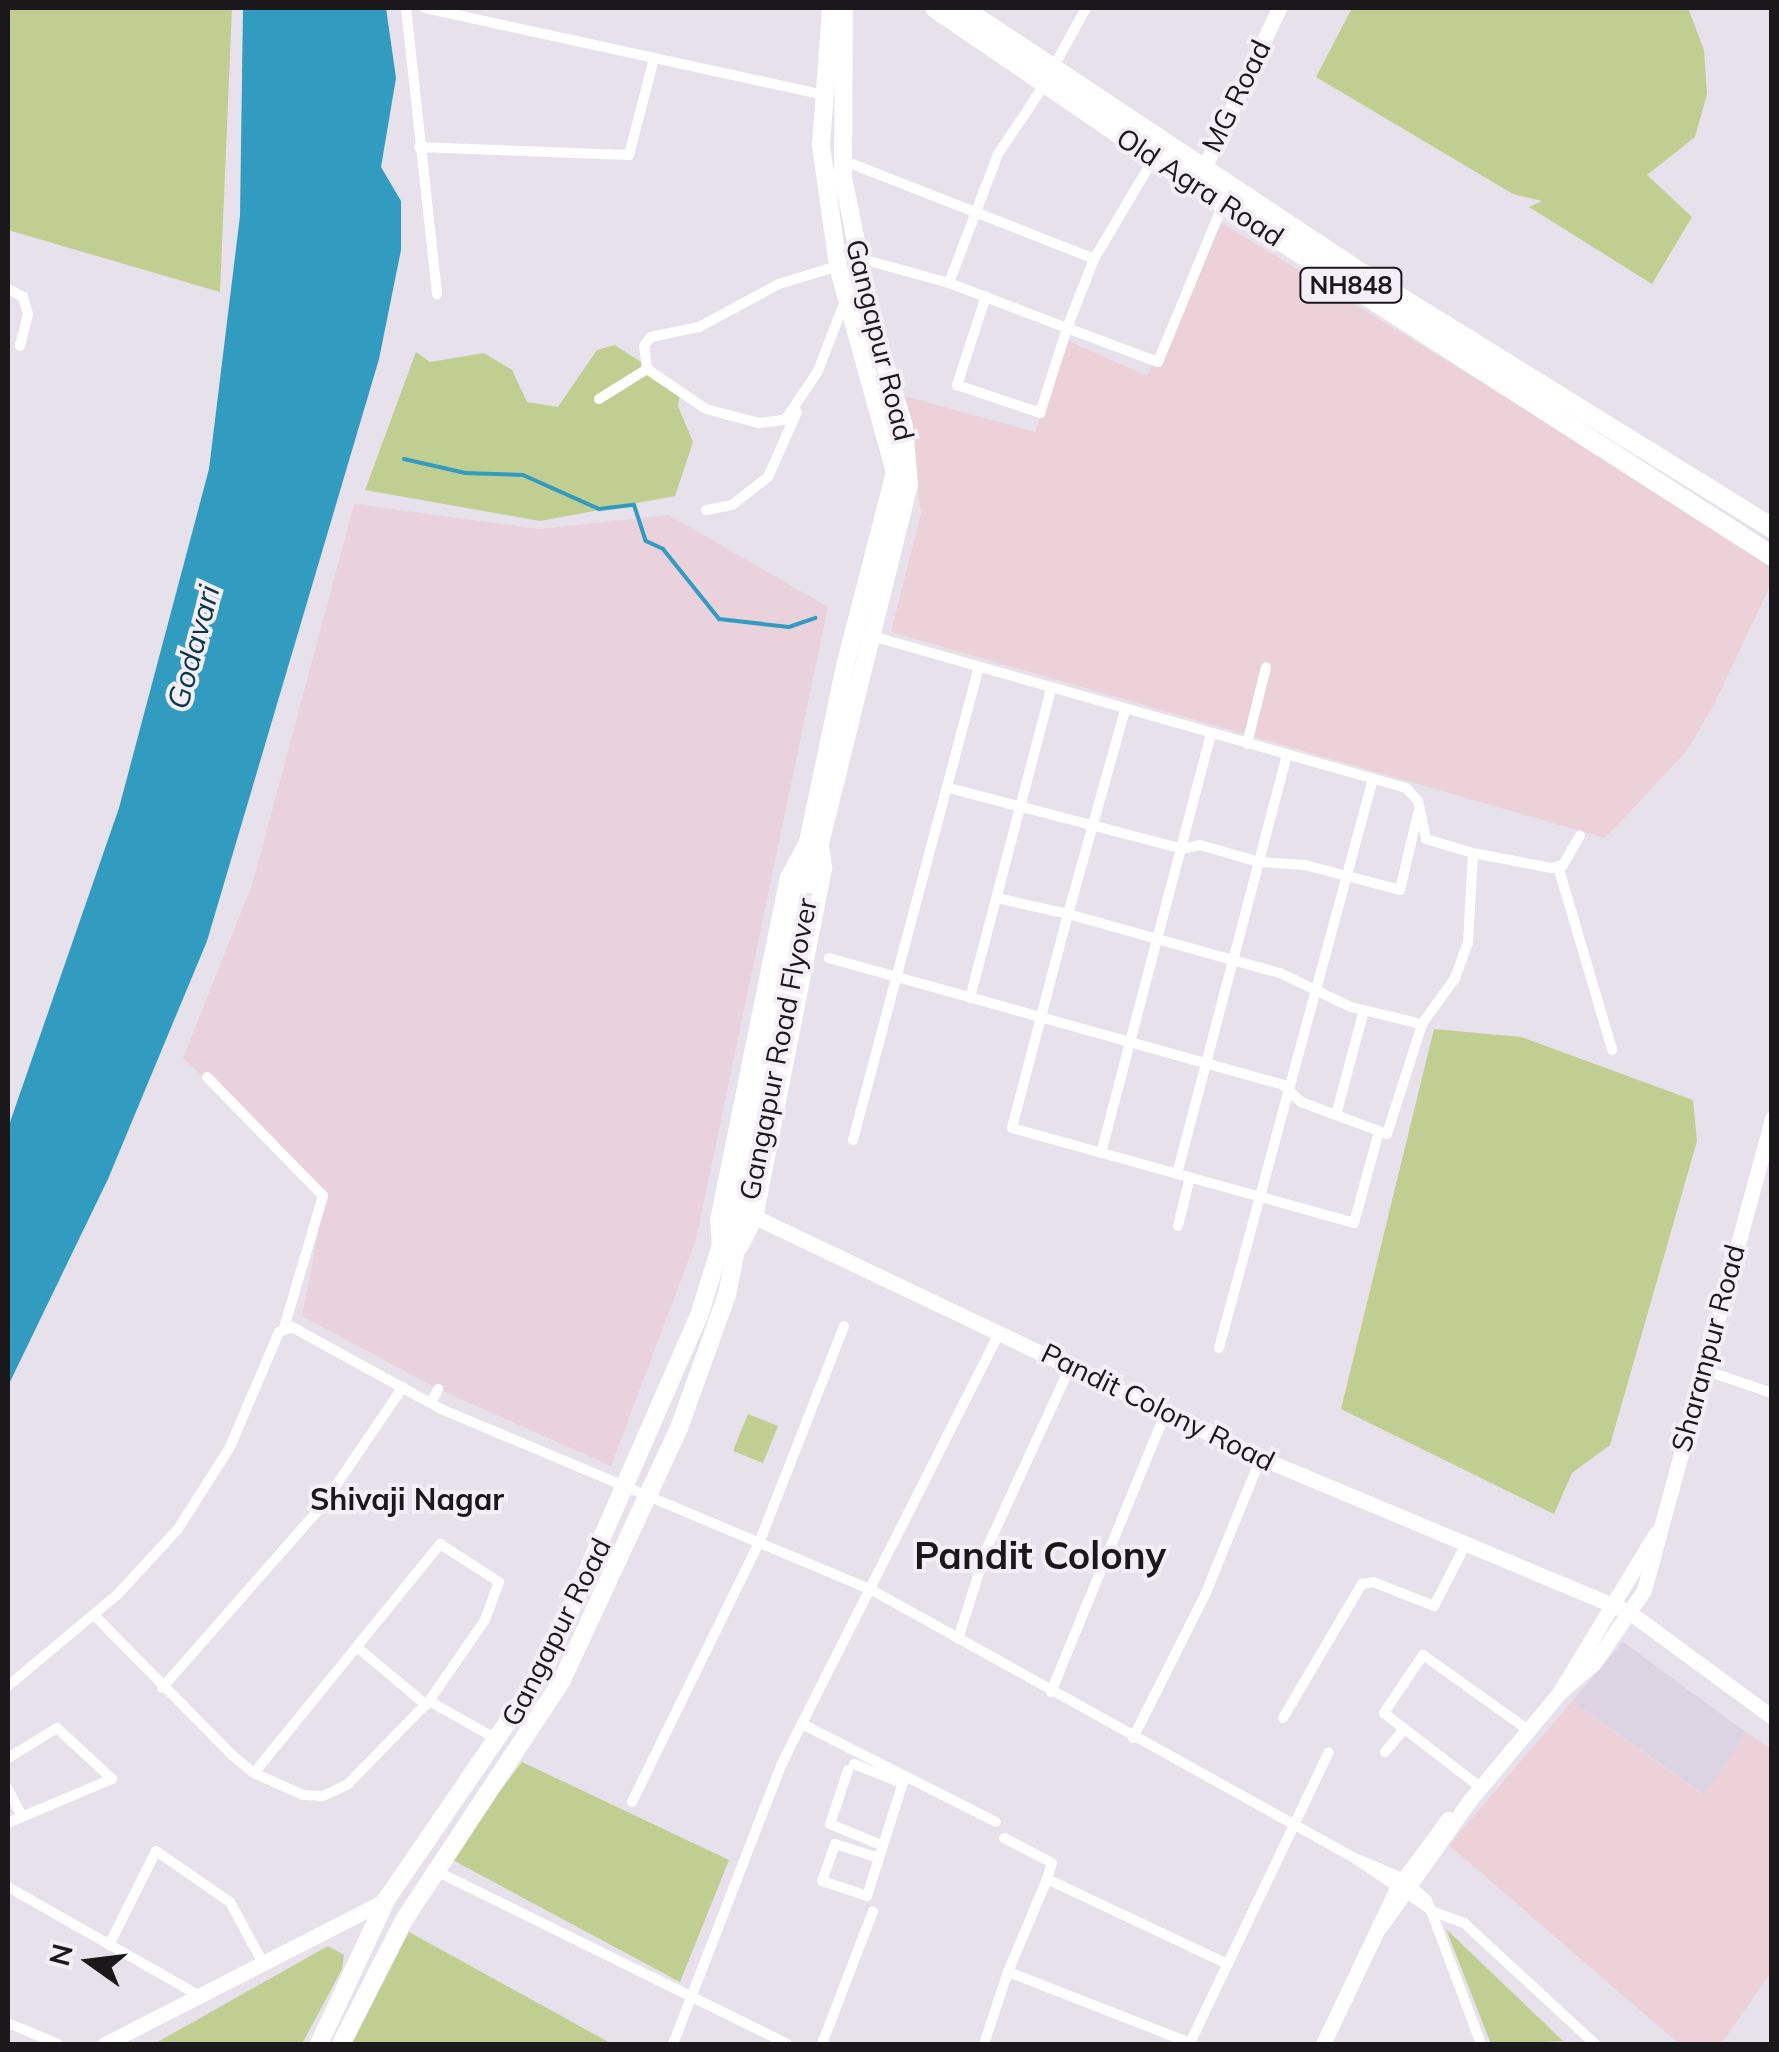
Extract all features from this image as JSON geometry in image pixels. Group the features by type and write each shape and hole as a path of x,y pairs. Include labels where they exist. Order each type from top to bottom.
{"highway":[{"name":"Old Agra Road","path":"935,8 1049,76 1199,178 1770,524"},
{"name":"Old Agra Road","path":"962,8 1154,158 1199,178 1224,203 1772,556"}],"main road":[{"name":"Gangapur Road","path":"832,8 831,97 857,257 904,426 909,468 902,532 863,634"},
{"name":"Gangapur Road","path":"815,839 863,634 894,472 838,259 821,145 831,97"},
{"name":"Gangapur Road Flyover","path":"727,1253 741,1223 815,839"},
{"name":"Gangapur Road","path":"319,2044 386,1900 500,1741 545,1668 626,1491 727,1253"},
{"name":"Gangapur Road","path":"340,2044 436,1871 554,1695 646,1500 707,1357 727,1253"}],"street":[{"path":"406,8 437,294"},
{"path":"425,8 465,12 831,97"},
{"path":"949,283 971,212 1016,124 1049,76 1086,8"},
{"name":"MG Road","path":"1199,178 1279,8"},
{"path":"419,146 629,155 654,58"},
{"path":"986,296 957,385 1040,413 1094,259 1154,158"},
{"path":"842,160 1094,259"},
{"path":"798,410 771,424 738,419 678,395 646,370 644,346 651,337 700,327 778,284 838,259 857,257 949,283 1158,362 1224,203"},
{"path":"8,289 23,297 28,314 20,346"},
{"path":"706,510 732,506 768,477 846,297"},
{"path":"598,399 646,370"},
{"path":"863,634 1406,788 1420,807 1426,839 1473,853 1558,866"},
{"path":"1248,744 1266,667"},
{"path":"854,1140 901,979 978,668"},
{"path":"970,998 1051,689"},
{"path":"1125,710 1012,1128 1354,1222 1379,1131"},
{"path":"1101,1153 1211,734"},
{"path":"1177,1174 1287,755"},
{"path":"1219,1348 1292,1093 1373,779"},
{"path":"949,788 1183,849 1200,845 1260,862 1305,865 1400,890 1420,807"},
{"path":"1558,866 1580,836"},
{"path":"727,1253 741,1223 824,867 815,839"},
{"path":"727,1253 717,1220 787,877 815,839"},
{"path":"829,958 1284,1085 1336,1115 1388,1134 1422,1024 1456,978 1468,942 1473,853"},
{"path":"1558,866 1612,1050"},
{"path":"997,898 1234,960 1364,1010 1422,1024"},
{"path":"1336,1115 1364,1010"},
{"path":"8,1686 94,1616 188,1514 238,1429 284,1328 323,1196 207,1077"},
{"name":"Sharanpur Road","path":"1617,1615 1641,1595 1771,1125"},
{"path":"1178,1226 1190,1178"},
{"name":"Pandit Colony Road","path":"741,1223 1000,1331 1261,1458 1564,1589 1664,1643 1772,1718"},
{"path":"632,1802 759,1543 844,1326"},
{"path":"284,1328 303,1330 431,1403 646,1500 870,1590 1356,1859 1404,1887 1434,1912 1464,1923 1595,2044"},
{"path":"673,2044 802,1724 1000,1331"},
{"path":"958,1639 986,1550 1071,1366"},
{"path":"1701,1369 1772,1392"},
{"path":"162,1688 322,1506 402,1387"},
{"path":"431,1403 438,1388"},
{"path":"1051,1692 1166,1412"},
{"path":"1132,1738 1205,1596 1261,1458"},
{"name":"Sharanpur Road","path":"1323,2044 1380,1927 1440,1826 1475,1794 1604,1637 1617,1615 1624,1589 1662,1521"},
{"path":"94,1616 162,1688 254,1774 304,1795 323,1796 347,1785 428,1703 485,1620 499,1582 440,1544 254,1774"},
{"path":"1283,1718 1362,1584 1373,1582 1434,1606 1466,1546"},
{"path":"1604,1637 1617,1615"},
{"path":"357,1647 428,1703 500,1741"},
{"path":"1475,1794 1384,1712 1423,1656 1528,1730"},
{"path":"802,1724 886,1771 996,1822"},
{"path":"8,1758 57,1728 112,1780 8,1824"},
{"path":"1385,1752 1404,1728"},
{"path":"1008,1972 1142,2029 1192,2044 1329,1752"},
{"path":"879,1844 830,1824 851,1767 886,1771"},
{"path":"879,1858 835,1844 822,1881 867,1896 879,1858 879,1844 904,1779"},
{"path":"8,1789 22,1817"},
{"path":"984,2044 1052,1862 1004,1838"},
{"path":"109,1944 156,1851 230,1902 264,1965"},
{"path":"436,1871 788,2044"},
{"path":"1047,1878 1228,1964"},
{"path":"8,1887 201,1996"},
{"path":"105,2044 386,1900"},
{"path":"822,2044 873,1911"},
{"path":"1434,1912 1481,2044"},
{"path":"8,2022 58,2044"},
{"path":"1136,2044 1142,2029"}],"shaded area":[{"path":"1222,223 1771,560 1771,584 1713,707 1685,753 1605,838 891,632 921,513 904,396 1035,432 1069,341 1147,376"},
{"path":"354,504 539,529 669,515 828,607 696,1240 611,1466 438,1389 302,1316 326,1191 183,1058 253,882"},
{"path":"1623,1642 1747,1733 1704,1795 1572,1701"},
{"path":"1572,1701 1703,1795 1747,1733 1771,1748 1771,1972 1721,2044 1679,2044 1449,1845"}],"green space":[{"path":"8,8 232,8 220,292 8,230"},
{"path":"1352,8 1688,8 1704,50 1707,94 1695,137 1647,175 1692,217 1652,284 1529,207 1542,201 1513,194 1316,77"},
{"path":"615,345 681,388 678,406 693,442 675,496 540,521 365,490 416,352 430,362 484,353 512,370 527,402 558,407 597,350"},
{"path":"1434,1029 1521,1037 1693,1100 1697,1141 1610,1445 1572,1473 1554,1514 1341,1409"},
{"path":"748,1414 778,1426 763,1463 733,1451"},
{"path":"522,1762 729,1860 680,1982 449,1858"},
{"path":"1446,1929 1563,2041 1491,2044"},
{"path":"409,1932 612,2044 352,2044"},
{"path":"328,1946 344,1955 342,1969 302,2044 154,2044"}],"water":[{"name":"Godavari","path":"243,8 386,8 396,78 381,167 401,201 401,250 379,359 207,941 108,1179 8,1386 8,1128 119,808 209,469 240,216"}],"waterway":[{"path":"404,459 465,473 523,475 599,509 634,505 646,541 663,549 719,619 789,627 815,618"}],"district":[{"name":"Shivaji Nagar","path":"407,1499"},
{"name":"Pandit Colony","path":"1040,1556"}]}
